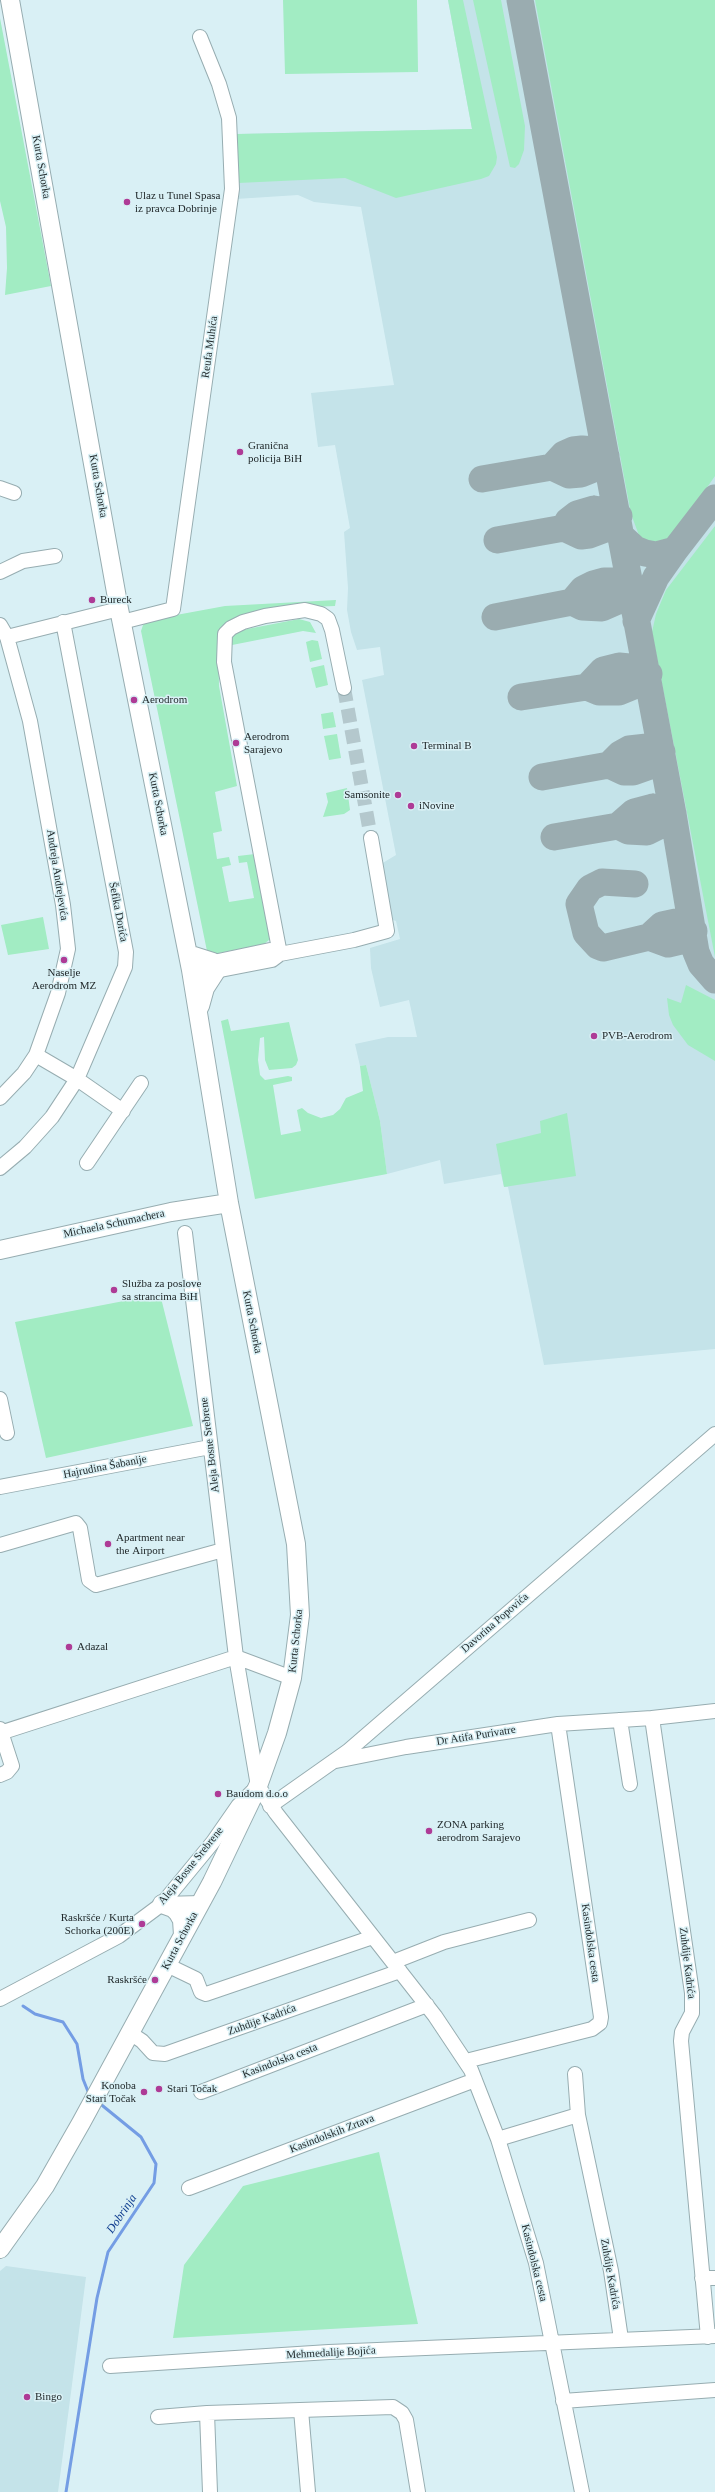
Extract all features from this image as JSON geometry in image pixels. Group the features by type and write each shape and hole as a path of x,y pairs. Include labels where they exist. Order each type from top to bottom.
{"main road":[{"name":"Kurta Schorka","path":"0,2249 37,2197 99,2091 167,1966 182,1935 201,1903 258,1786 277,1733 292,1678 300,1615 296,1544 228,1203 190,962 121,616 10,0"},
{"path":"190,962 214,967 204,988 199,1015"},
{"name":"Michaela Schumachera","path":"0,1250 171,1212 228,1203"},
{"path":"162,1904 173,1908 178,1913 183,1927 182,1935"}],"street":[{"name":"Reufa Muhića","path":"121,616 173,608 232,189 229,118 219,84 200,37"},
{"path":"0,488 14,493"},
{"path":"0,572 23,561 55,556"},
{"path":"280,954 224,662 225,634 231,628 243,622 265,616 305,610 321,614 328,619 344,688"},
{"name":"Andreja Andrejevića","path":"0,1098 24,1073 36,1055 58,993 68,949 63,905 30,721 3,631 63,622 121,616"},
{"name":"Šefika Dorića","path":"0,1168 25,1147 52,1117 77,1079 125,967 126,952 63,622"},
{"path":"214,967 270,950 280,954 354,940 387,931 371,838"},
{"path":"36,1055 77,1079 123,1111"},
{"path":"87,1163 141,1083"},
{"name":"Aleja Bosne Srebrene","path":"0,1999 119,1936 162,1904 213,1842 238,1806 258,1786 236,1657 185,1233"},
{"path":"0,1399 7,1433"},
{"name":"Davorina Popovića","path":"270,1806 334,1762 715,1434"},
{"name":"Hajrudina Šabanije","path":"0,1487 210,1447"},
{"path":"0,1545 76,1523 80,1528 89,1580 96,1585 223,1550"},
{"path":"0,1775 7,1772 12,1766 1,1732 236,1657 292,1678"},
{"name":"Dr Atifa Purivatre","path":"334,1762 396,1749 558,1724 652,1718 715,1711"},
{"name":"Zuhdije Kadrića","path":"552,2342 711,2337 708,2278 681,2041 682,2032 692,2013 692,1993 652,1718"},
{"path":"620,1720 630,1784"},
{"name":"Kasindolska cesta","path":"466,2061 592,2029 600,2023 558,1724"},
{"name":"Kasindolska cesta","path":"258,1786 270,1806 427,2005 466,2061 475,2080 498,2139 536,2263 582,2492"},
{"path":"162,1904 201,1903"},
{"name":"Zuhdije Kadrića","path":"130,2033 142,2041 153,2053 165,2054 396,1966 444,1942 530,1920"},
{"path":"167,1966 196,1979 201,1992 206,1994 374,1937"},
{"name":"Kasindolska cesta","path":"201,2092 427,2005"},
{"name":"Zuhdije Kadrića","path":"575,2074 578,2115 610,2271 621,2339"},
{"name":"Kasindolskih Zrtava","path":"189,2188 475,2080"},
{"path":"498,2139 578,2115"},
{"name":"Mehmedalije Bojića","path":"110,2366 329,2352 552,2342"},
{"path":"563,2401 715,2390"},
{"path":"158,2417 207,2413 398,2409 406,2420 418,2492"},
{"path":"301,2410 308,2492"},
{"path":"207,2413 210,2492"}],"shaded area":[{"path":"448,0 715,0 715,1349 544,1365 508,1187 504,1187 501,1174 444,1184 440,1160 387,1174 380,1121 366,1065 360,1066 355,1044 388,1037 417,1037 409,1000 380,1007 371,968 370,948 400,939 396,921 393,920 381,864 396,855 362,680 384,675 380,647 357,650 351,632 347,610 348,588 344,532 350,528 335,445 318,447 311,393 394,385 361,207 314,202 298,195 236,199 238,183 237,134 472,129"},
{"path":"6,2266 86,2277 58,2492 0,2492 0,2271"}],"green space":[{"path":"283,0 417,0 418,72 285,74"},
{"path":"448,0 463,0 497,157 496,164 489,176 396,198 345,178 238,183 237,134 472,129"},
{"path":"473,0 501,0 525,126 524,150 519,164 515,168 510,167"},
{"path":"535,0 715,0 715,476 673,536 664,543 656,545 640,538 631,514"},
{"path":"0,18 51,286 5,295 7,268 6,227 0,201"},
{"path":"715,526 715,957 652,632 656,614 666,590"},
{"path":"336,600 335,606 286,608 223,628 218,637 219,686 237,786 215,792 222,831 213,833 217,859 229,857 231,865 222,867 229,902 254,898 247,862 239,863 238,856 255,854 270,932 269,940 264,944 214,954 207,951 141,631 143,625 149,620 225,606"},
{"path":"299,619 310,622 316,633 303,631 227,646 227,642 237,631"},
{"path":"312,640 318,641 322,659 310,662 306,642"},
{"path":"324,665 328,685 316,688 311,668"},
{"path":"333,712 336,727 323,729 321,714"},
{"path":"337,734 341,758 329,760 324,736"},
{"path":"347,788 350,810 344,814 323,817 328,802 326,793"},
{"path":"43,917 49,949 8,955 1,925"},
{"path":"686,985 715,1000 715,1061 688,1045 673,1025 669,1015 667,998 681,1003"},
{"path":"228,1019 231,1031 289,1022 298,1060 296,1065 292,1068 269,1070 265,1060 264,1037 260,1038 258,1060 260,1075 265,1080 288,1076 292,1077 292,1081 273,1085 281,1135 301,1131 297,1110 302,1108 308,1113 321,1118 333,1115 340,1109 346,1098 363,1091 360,1066 366,1065 380,1121 387,1174 255,1199 221,1021"},
{"path":"567,1113 576,1176 504,1187 496,1144 541,1133 540,1121"},
{"path":"160,1294 193,1426 46,1458 15,1322"},
{"path":"379,2152 418,2324 173,2338 184,2265 243,2186"}],"waterway":[{"name":"Dobrinja","path":"23,2006 35,2014 63,2022 77,2044 83,2079 89,2094"},
{"name":"Dobrinja","path":"66,2492 97,2298 108,2252 154,2183 156,2164 141,2137 98,2102"}],"taxiway":[{"path":"520,0 673,814 696,952 701,964 715,980"},
{"path":"582,449 595,450 606,456 591,470 581,474 569,475 552,467 564,454 573,450 582,449"},
{"path":"482,479 552,467"},
{"path":"622,537 635,549 645,553 656,555 675,550 715,498"},
{"path":"594,509 607,511 619,516 605,529 589,535 581,536 564,528 568,521 577,514 594,509"},
{"path":"497,540 564,528"},
{"path":"636,621 656,577 675,550"},
{"path":"604,581 615,581 631,587 618,601 602,608 582,607 572,602 583,589 604,581"},
{"path":"495,617 572,602"},
{"path":"619,666 640,668 649,674 636,685 619,692 599,692 587,687 603,670 619,666"},
{"path":"521,697 587,687"},
{"path":"542,777 609,765 624,772 633,772 650,766 662,752 647,747 629,749 620,754 609,765"},
{"path":"653,807 669,810 673,814 671,820 647,832 628,831 618,826 634,812 653,807"},
{"path":"554,837 618,826"},
{"path":"635,884 602,882 590,888 579,904 586,933 598,946 603,948 649,937"},
{"path":"676,922 688,925 694,931 685,940 668,944 649,937 662,925 676,922"}],"tunnel":[{"path":"344,688 371,838"}],"place":[{"name":"Ulaz u Tunel Spasa iz pravca Dobrinje","path":"127,202"},
{"name":"Granična policija BiH","path":"240,452"},
{"name":"Bureck","path":"92,600"},
{"name":"Aerodrom","path":"134,700"},
{"name":"Aerodrom Sarajevo","path":"236,743"},
{"name":"Terminal B","path":"414,746"},
{"name":"Samsonite","path":"398,795"},
{"name":"iNovine","path":"411,806"},
{"name":"Naselje Aerodrom MZ","path":"64,960"},
{"name":"PVB-Aerodrom","path":"594,1036"},
{"name":"Služba za poslove sa strancima BiH","path":"114,1290"},
{"name":"Apartment near the Airport","path":"108,1544"},
{"name":"Adazal","path":"69,1647"},
{"name":"Baudom d.o.o","path":"218,1794"},
{"name":"ZONA parking aerodrom Sarajevo","path":"429,1831"},
{"name":"Raskršće / Kurta Schorka (200E)","path":"142,1924"},
{"name":"Raskršće","path":"155,1980"},
{"name":"Stari Točak","path":"159,2089"},
{"name":"Konoba Stari Točak","path":"144,2092"},
{"name":"Bingo","path":"27,2397"}]}
